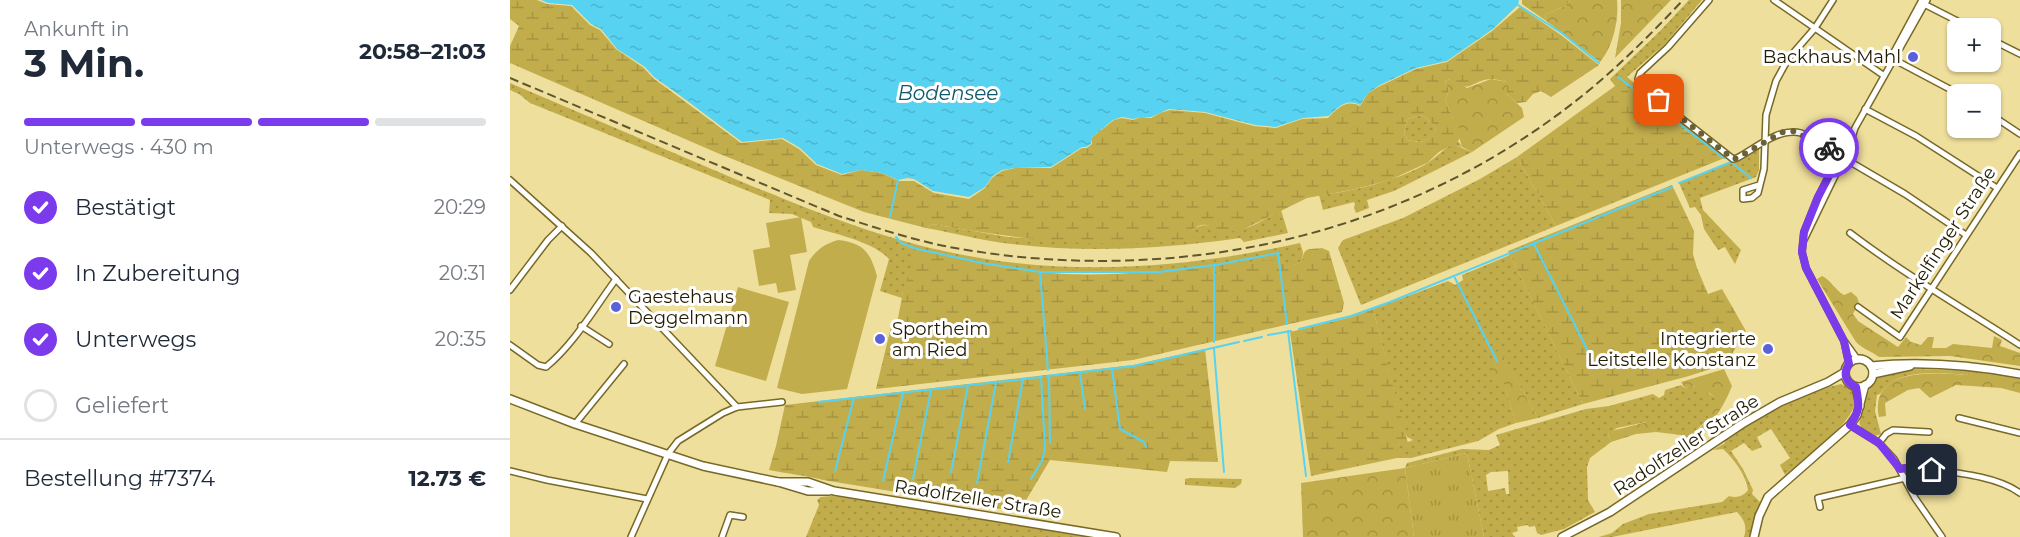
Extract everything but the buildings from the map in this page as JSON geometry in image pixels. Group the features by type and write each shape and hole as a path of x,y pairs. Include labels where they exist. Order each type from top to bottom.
{"street":[{"path":"1709,0 1668,46 1640,73 1638,79 1644,89 1733,159 1783,132 1802,133 1905,194 1966,235"},
{"path":"1774,0 1884,75"},
{"path":"1759,185 1764,168 1766,115 1776,81 1795,49 1815,28 1833,0"},
{"path":"1858,360 1844,341 1806,268 1802,252 1803,242 1865,110 1893,59 1893,54 1923,2 1953,18"},
{"path":"2001,44 2020,54"},
{"path":"1893,59 1947,88"},
{"path":"1865,110 1922,140 1997,188"},
{"path":"2001,121 2020,134"},
{"name":"Markelfinger Straße","path":"1858,307 1900,337 2020,154"},
{"path":"510,180 562,226 616,279 737,407"},
{"path":"510,290 548,240 562,226"},
{"path":"1850,233 1931,289 2020,345"},
{"path":"510,345 538,365 546,367 581,326 616,279"},
{"path":"581,326 609,344"},
{"path":"1844,341 1849,364 1846,376 1856,387 1860,406"},
{"path":"1754,537 1763,504 1768,497 1850,425 1857,415 1872,370 1865,361 1858,360 1849,364"},
{"path":"575,424 624,364"},
{"path":"1872,370 1895,364 1950,365 2020,374"},
{"name":"Radolfzeller Straße","path":"1562,537 1610,512 1770,407 1794,395 1846,376"},
{"path":"1856,387 1865,386"},
{"name":"Radolfzeller Straße","path":"510,399 575,424 718,470 778,482 808,482 834,491 1116,537"},
{"path":"631,537 668,454 678,441 737,407 782,402"},
{"path":"1959,418 2020,433"},
{"path":"1850,425 1879,443 1900,469 1915,498 1942,537"},
{"path":"1879,443 1886,434 1893,430 1929,432"},
{"path":"1900,469 1913,467 1998,482 2020,493"},
{"path":"510,471 646,499"},
{"path":"1820,507 1818,498 1905,478"},
{"path":"722,537 730,515 743,517"}],"green space":[{"path":"510,0 537,0 547,4 571,6 590,25 600,30 616,49 741,143 782,139 799,149 816,165 842,175 861,170 882,173 899,181 914,181 934,193 969,199 985,188 992,178 1002,171 1015,168 1051,168 1082,148 1087,148 1092,144 1091,138 1114,120 1122,118 1133,120 1141,117 1151,118 1170,110 1205,113 1254,126 1276,128 1302,119 1328,118 1346,104 1360,106 1368,93 1416,69 1447,62 1492,31 1520,7 1599,65 1551,97 1541,91 1533,94 1526,102 1517,103 1507,94 1507,82 1491,79 1466,87 1455,84 1449,79 1445,82 1449,90 1445,101 1462,135 1458,141 1462,147 1452,145 1439,152 1427,163 1390,180 1307,198 1244,229 1219,234 1210,226 1199,225 1192,230 1192,239 1127,244 1062,242 932,224 926,228 864,212 715,152 510,63 510,46 519,26 510,19","holes":["1422,115 1434,125 1436,130 1424,141 1408,140 1404,134 1407,119"]},
{"path":"1522,0 1570,0 1565,6 1546,14 1545,20 1522,4"},
{"path":"1570,0 1617,0 1614,33 1605,56 1600,62 1545,20 1546,14 1565,6"},
{"path":"1621,0 1671,0 1615,58 1621,23"},
{"path":"1689,0 1702,0 1665,44 1627,77 1727,158 1722,159 1685,130 1672,126 1624,89 1615,86 1610,79"},
{"path":"1449,79 1467,88 1491,79 1507,82 1507,94 1522,108 1524,117 1472,152 1462,147 1453,117 1445,101 1449,90 1445,82"},
{"path":"510,83 790,201 872,232 929,248 1001,261 1044,266 1087,267 1172,264 1258,252 1300,243 1303,252 1302,261 1293,266 1217,274 1213,273 1210,265 1159,272 1070,273 1040,272 982,263 903,292 902,298 880,291 889,259 874,248 854,239 813,227 811,222 792,214 769,213 770,200 530,103 510,90"},
{"path":"1615,86 1624,88 1672,126 1691,134 1722,159 1556,226 1517,157"},
{"path":"1422,115 1434,125 1436,130 1424,141 1408,140 1404,134 1407,119"},
{"path":"1452,144 1472,152 1394,191 1367,200 1369,208 1356,213 1354,202 1323,210 1319,195 1389,180 1426,164"},
{"path":"1759,149 1759,170 1756,177 1700,198 1703,210 1741,250 1735,264 1725,247 1718,250 1704,229 1701,215 1695,207 1690,208 1679,183 1732,161 1734,163"},
{"path":"1517,157 1556,226 1361,305 1338,248 1343,240 1403,218 1480,179"},
{"path":"1672,185 1694,231 1693,254 1708,294 1722,289 1746,331 1729,359 1720,366 1583,404 1508,251"},
{"path":"1281,210 1288,233 1244,242 1240,238 1154,247 1098,249 1040,247 990,241 926,228 932,224 1008,237 1097,243 1192,230 1203,225 1242,229"},
{"path":"801,217 807,252 790,255 796,290 778,293 776,283 759,286 753,250 770,247 766,223"},
{"path":"838,240 847,241 865,250 877,276 847,389 802,394 777,388 809,261 815,253 829,243"},
{"path":"1322,248 1329,251 1344,303 1342,312 1133,360 876,389 891,327 897,323 903,292 917,249 1009,268 1061,274 1146,272 1210,265 1213,273 1217,274 1220,272 1221,264 1282,259 1285,266 1293,266 1302,261 1306,251"},
{"path":"1510,255 1583,404 1538,418 1500,351 1492,371 1504,383 1516,423 1499,429 1478,441 1411,458 1397,458 1397,446 1413,440 1407,437 1404,430 1373,309 1448,281 1455,285 1463,280 1462,275"},
{"path":"1822,276 1844,295 1851,292 1857,297 1859,303 1853,314 1858,321 1898,347 1906,337 1911,342 1921,345 1928,337 1934,337 1932,348 1946,348 1953,344 1992,348 1994,336 2002,340 2000,346 2020,353 2020,366 1950,356 1879,357 1856,342 1817,279"},
{"path":"738,287 789,302 766,381 715,366"},
{"path":"1373,309 1408,443 1397,446 1397,458 1311,476 1290,332 1351,317"},
{"path":"1205,349 1218,462 1170,461 1167,472 1050,460 1019,512 769,470 785,405 1133,365"},
{"path":"1500,350 1538,418 1516,423 1504,384 1494,383 1490,378 1495,364 1491,354"},
{"path":"1724,369 1732,386 1712,421 1687,453 1681,435 1700,428 1708,418 1717,399 1709,393 1702,395 1696,386 1685,388 1681,382"},
{"path":"1914,369 1969,371 1969,375 1933,373 1897,379 1877,395 1875,411 1881,434 1875,436 1864,431 1860,425 1861,415 1874,381 1885,374"},
{"path":"1969,371 2020,379 2020,393 2001,388 1956,385 1930,398 1919,388 1908,390 1885,403 1886,416 1879,417 1879,400 1884,389 1895,381 1908,376 1924,374 1968,375"},
{"path":"1841,384 1852,389 1855,401 1852,412 1825,442 1785,475 1780,465 1790,458 1771,429 1757,437 1762,447 1752,451 1744,443 1731,451 1743,469 1753,490 1752,494 1760,502 1749,537 1744,537 1745,524 1737,512 1612,537 1599,537 1649,514 1722,502 1729,496 1742,496 1748,490 1739,468 1723,449 1713,450 1738,431 1780,406 1810,393"},
{"path":"1681,385 1685,388 1696,386 1718,399 1709,418 1691,435 1656,432 1646,422 1617,428 1608,434 1611,442 1590,458 1587,467 1588,500 1595,512 1564,529 1541,535 1537,533 1535,526 1529,527 1528,525 1517,527 1518,531 1512,533 1515,537 1484,537 1467,453 1405,468 1407,463 1462,449 1489,450 1500,445 1496,435 1586,409 1609,406 1653,394 1659,398 1664,395 1665,390","holes":["1508,471 1509,494 1506,494 1505,488 1488,491 1486,475 1491,472"]},
{"path":"1647,422 1656,432 1636,434 1611,442 1608,434 1611,431"},
{"path":"1467,453 1484,537 1414,537 1405,468"},
{"path":"1405,468 1414,537 1303,537 1301,483"},
{"path":"1185,479 1242,479 1241,484 1235,488 1185,485"},
{"path":"832,496 1088,537 806,537 819,505 817,500 821,497"}],"water":[{"name":"Bodensee","path":"541,0 1519,0 1518,5 1493,29 1447,61 1416,68 1380,85 1368,93 1360,105 1346,103 1329,116 1303,118 1276,127 1255,125 1205,112 1169,109 1151,117 1133,119 1122,117 1113,120 1091,138 1091,144 1082,147 1051,167 1002,170 992,177 985,187 969,197 933,191 914,179 898,180 882,173 861,170 842,174 817,164 800,148 783,138 742,142 654,77 645,67 617,49 601,29 591,24 572,5 548,3"}],"waterway":[{"path":"1518,5 1562,33 1599,63"},
{"path":"1618,77 1724,158"},
{"path":"1679,183 1731,162 1751,178"},
{"path":"890,217 898,180"},
{"path":"1299,329 1351,316 1390,302 1672,187"},
{"path":"896,237 901,243 917,249 982,263 1040,272 1159,272 1221,264 1278,253 1287,324"},
{"path":"1534,244 1592,359"},
{"path":"1214,265 1214,342"},
{"path":"1040,272 1048,370"},
{"path":"1455,278 1497,361"},
{"path":"1288,331 1306,476"},
{"path":"1268,335 1291,331"},
{"path":"1244,341 1262,337"},
{"path":"1047,376 1134,366 1239,342"},
{"path":"1214,349 1224,472"},
{"path":"1112,369 1120,429 1144,442 1146,447"},
{"path":"1080,373 1085,409"},
{"path":"1031,479 1042,461 1045,447 1041,377"},
{"path":"818,402 1042,377"},
{"path":"1049,377 1050,443"},
{"path":"1008,462 1023,379"},
{"path":"977,483 996,383"},
{"path":"951,472 968,385"},
{"path":"913,479 931,390"},
{"path":"883,481 903,393"},
{"path":"835,471 854,398"}],"railway":[{"path":"510,78 839,216 882,230 955,248 1038,258 1121,261 1204,254 1285,240 1364,217 1440,185 1513,145 1582,96 1634,50 1683,0"}],"way so far":[{"path":"1659,100 1733,159 1783,132 1802,133 1829,148"}],"place":[{"name":"Backhaus Mahl","path":"1913,57"},
{"name":"Gaestehaus Deggelmann","path":"616,307"},
{"name":"Sportheim am Ried","path":"880,339"},
{"name":"Integrierte Leitstelle Konstanz","path":"1768,349"}],"route":[{"path":"1829,148 1840,155 1818,197 1804,232 1802,252 1806,268 1844,341 1849,364 1845,372 1846,378 1856,387 1860,406 1850,425 1884,447 1900,469 1913,467 1932,470"}]}
